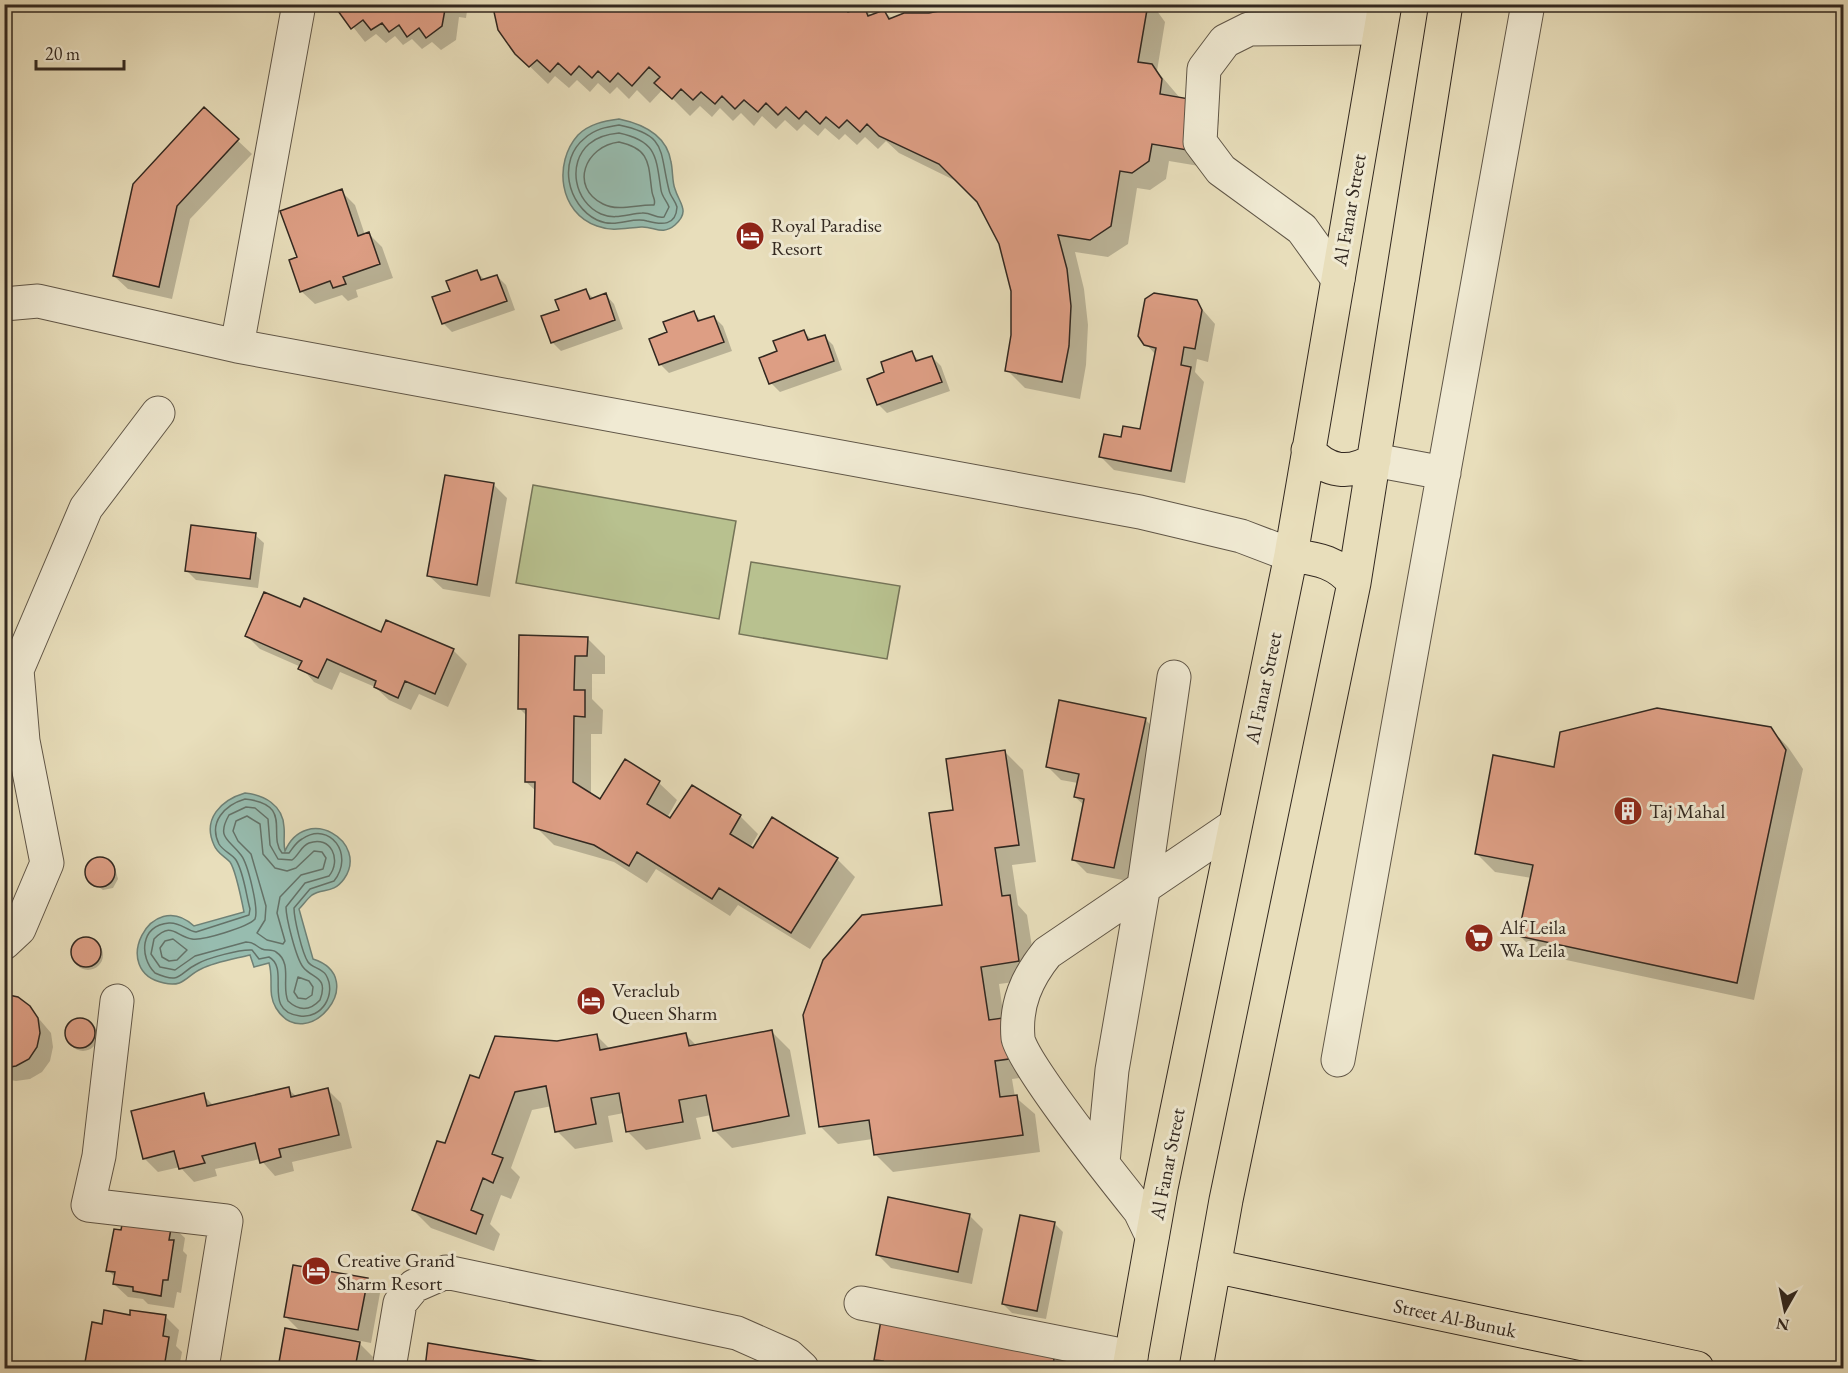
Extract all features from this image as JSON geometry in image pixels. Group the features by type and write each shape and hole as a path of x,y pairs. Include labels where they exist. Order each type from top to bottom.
{"main road":[{"path":"1196,1368 1214,1266 1354,583 1446,4"},
{"name":"Al Fanar Street","path":"1130,1363 1152,1236 1291,555 1382,16"},
{"path":"1308,450 1316,460 1339,471 1352,471 1374,460"},
{"path":"1291,555 1322,560 1334,565 1354,583"},
{"name":"Street Al-Bunuk","path":"1214,1266 1697,1368"}],"street":[{"path":"237,346 300,4"},
{"path":"1338,1060 1528,4"},
{"path":"1338,279 1302,229 1221,170 1200,142 1204,69 1213,54 1225,41 1249,29 1382,16"},
{"path":"4,304 38,301 237,346 1140,512 1241,536 1291,555"},
{"path":"4,943 19,929 47,864 23,741 17,670 86,508 158,413"},
{"path":"1374,460 1444,473"},
{"path":"1103,1162 1112,1070 1144,885 1174,677"},
{"path":"1152,1236 1140,1211 1031,1067 1018,1040 1019,1004 1030,974 1047,953 1234,826"},
{"path":"117,1001 99,1156 88,1205 226,1221 202,1368"},
{"path":"389,1368 395,1320 400,1303 414,1286 446,1272 737,1333 789,1356 802,1368"},
{"path":"861,1302 1130,1363"}],"green space":[{"path":"533,485 736,521 719,619 516,583"},
{"path":"751,562 900,586 887,659 739,634"}],"water":[{"path":"619,119 653,132 669,153 674,186 683,211 680,220 666,230 646,227 603,228 584,220 574,210 568,199 563,173 570,146 587,128"},
{"path":"245,793 259,796 276,807 283,819 285,851 295,837 307,830 320,829 332,833 342,841 349,852 350,865 340,884 312,895 299,909 313,959 330,969 336,982 335,996 328,1009 316,1019 303,1024 289,1021 276,1008 272,997 269,963 254,967 250,955 206,967 176,984 164,983 147,976 139,964 138,950 142,935 151,924 163,916 178,917 194,926 244,912 232,866 215,848 210,827 212,819 221,806 228,800"}],"building":[{"path":"333,4 446,4 442,26 426,38 419,28 407,37 399,25 389,32 382,23 371,30 363,20 351,29"},
{"path":"495,4 805,4 806,7 825,4 828,11 845,4 848,12 864,6 868,16 884,10 889,19 904,13 929,13 974,4 1148,4 1138,62 1152,64 1162,79 1160,94 1201,101 1193,151 1152,144 1149,161 1132,173 1120,171 1111,226 1090,240 1058,235 1067,269 1071,306 1069,346 1062,382 1005,371 1011,335 1011,291 999,244 977,202 939,164 879,136 867,124 860,132 847,120 839,128 826,117 820,124 806,111 799,119 786,107 778,115 766,103 758,112 744,100 735,109 722,96 715,104 701,92 693,100 681,89 672,99 654,83 660,77 649,67 632,86 618,73 610,82 598,71 592,78 579,66 571,75 558,63 550,72 537,60 529,67 515,54 498,30 494,12"},
{"path":"204,107 239,139 177,206 159,287 113,276 133,184"},
{"path":"342,189 358,236 369,232 380,264 343,277 346,284 333,288 330,281 300,292 289,260 297,257 280,211"},
{"path":"477,270 481,280 497,275 507,301 442,324 432,297 450,291 446,281"},
{"path":"586,289 590,299 606,293 615,320 551,343 541,316 559,310 555,300"},
{"path":"1154,293 1197,300 1202,310 1195,349 1184,347 1181,365 1191,367 1171,471 1099,457 1104,434 1121,437 1123,426 1140,429 1156,348 1144,345 1138,336 1145,299"},
{"path":"694,311 698,321 714,316 724,342 659,365 649,339 667,332 663,322"},
{"path":"804,330 808,340 825,335 834,361 769,384 759,358 777,351 773,341"},
{"path":"912,351 916,361 932,356 942,382 877,405 867,379 884,372 881,362"},
{"path":"445,475 494,483 477,585 427,576"},
{"path":"191,525 256,533 250,579 185,571"},
{"path":"264,592 300,607 304,598 381,632 386,620 454,649 435,694 405,681 398,698 374,687 376,681 327,659 318,678 298,669 302,661 245,636"},
{"path":"519,635 588,637 587,656 575,656 574,690 585,690 585,717 574,716 573,782 600,799 625,759 660,781 647,804 670,818 692,785 741,815 730,834 753,848 772,817 838,858 791,933 719,888 712,899 637,852 629,866 594,845 534,828 535,782 525,782 526,709 518,709"},
{"path":"1059,700 1146,718 1114,868 1072,860 1084,799 1074,797 1079,774 1046,767"},
{"name":"Taj Mahal","path":"1657,708 1771,727 1786,750 1737,983 1518,936 1533,865 1475,854 1493,755 1554,767 1560,732"},
{"path":"1005,750 1019,845 995,848 1002,896 1010,895 1019,961 981,967 989,1020 1010,1017 1016,1058 995,1061 1000,1097 1017,1095 1023,1135 874,1155 869,1120 819,1127 803,1015 823,960 862,915 942,905 929,813 953,810 946,759"},
{"path":"100,857 111,861 115,872 111,883 100,887 89,883 85,872 89,861"},
{"path":"86,937 97,941 101,952 97,963 86,967 75,963 71,952 75,941"},
{"path":"4,994 18,997 30,1006 38,1018 40,1033 37,1047 29,1059 16,1066 4,1068"},
{"path":"80,1018 91,1022 95,1033 91,1044 80,1048 69,1044 65,1033 69,1022"},
{"path":"772,1030 789,1116 713,1131 706,1095 679,1100 683,1122 626,1132 619,1093 591,1098 596,1124 555,1132 546,1086 515,1092 492,1154 503,1158 493,1183 483,1178 471,1210 483,1215 476,1234 412,1210 437,1141 445,1143 470,1075 479,1078 495,1036 557,1041 597,1034 600,1050 686,1033 689,1046"},
{"path":"289,1087 291,1097 328,1088 339,1135 279,1149 281,1157 260,1163 255,1143 202,1156 205,1163 179,1169 174,1151 143,1159 131,1111 204,1093 207,1106"},
{"path":"888,1197 970,1214 958,1272 876,1255"},
{"path":"1020,1215 1055,1222 1037,1311 1002,1304"},
{"path":"123,1220 172,1223 169,1240 174,1240 168,1280 163,1280 161,1296 133,1291 133,1287 113,1284 115,1272 106,1271 114,1229 121,1230"},
{"path":"293,1265 368,1278 358,1330 284,1317"},
{"path":"104,1310 130,1315 130,1310 166,1315 163,1336 169,1337 164,1368 84,1368 92,1322 102,1324"},
{"path":"881,1320 1056,1350 1052,1368 881,1368 883,1361 874,1360"},
{"path":"285,1328 360,1342 355,1368 278,1368"},
{"path":"428,1343 581,1368 425,1368"}],"place":[{"name":"Royal Paradise Resort","path":"750,236"},
{"name":"Taj Mahal","path":"1628,811"},
{"name":"Alf Leila Wa Leila","path":"1479,938"},
{"name":"Veraclub Queen Sharm","path":"591,1001"},
{"name":"Creative Grand Sharm Resort","path":"316,1271"}]}
